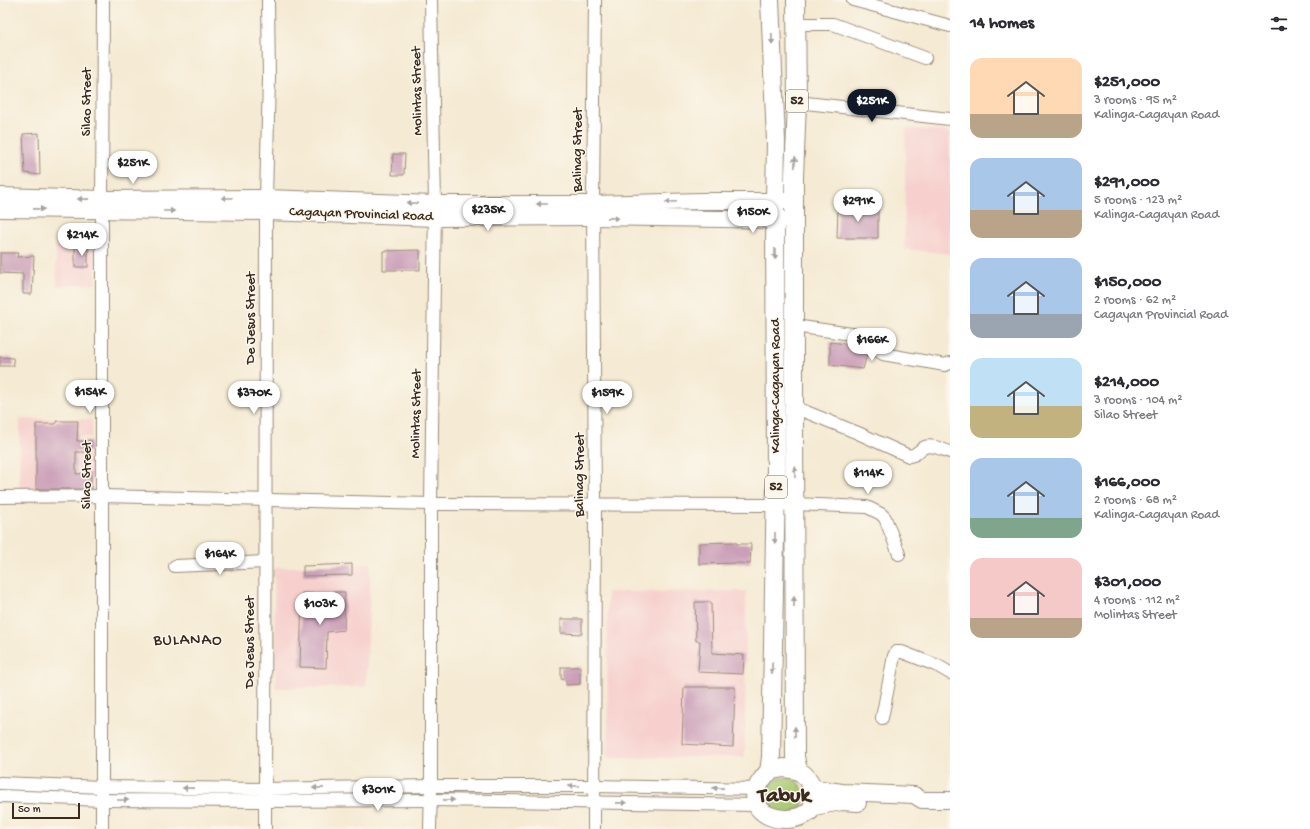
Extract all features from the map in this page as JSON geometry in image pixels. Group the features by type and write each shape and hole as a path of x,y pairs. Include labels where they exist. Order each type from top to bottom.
{"highway":[{"name":"Kalinga-Cagayan Road","path":"769,772 771,749 776,478 776,141 770,0"},
{"name":"Kalinga-Cagayan Road","path":"796,0 797,102 794,201 794,504 795,757 798,771"},
{"path":"784,768 798,771 808,779 814,788 813,807 798,826 775,827 761,814 756,797 762,778 769,772 784,768"}],"main road":[{"name":"Cagayan Provincial Road","path":"0,196 102,205"},
{"name":"Cagayan Provincial Road","path":"593,211 701,201 794,201"},
{"path":"701,201 701,220"},
{"name":"Cagayan Provincial Road","path":"0,209 102,205 266,205 435,211 593,211 701,220 795,220"},
{"path":"814,788 842,792 914,795 922,800 950,800"},
{"path":"813,807 842,802 910,806 915,805 922,800"}],"street":[{"name":"Silao Street","path":"102,829 103,0"},
{"name":"De Jesus Street","path":"265,829 266,205 269,78 268,0"},
{"name":"Molintas Street","path":"430,829 431,504 435,211 431,0"},
{"name":"Balinag Street","path":"594,829 595,504 593,211 595,0"},
{"path":"853,0 950,26"},
{"path":"796,24 833,24 925,58"},
{"path":"797,102 950,119"},
{"path":"794,326 859,335 869,340 877,350 883,354 945,365 950,363"},
{"path":"794,407 909,456 916,454 924,447 930,446 950,452"},
{"path":"0,496 102,496 431,504 794,504 867,507 881,514 885,518 899,554"},
{"path":"175,566 265,562"},
{"path":"882,718 896,652 902,652 938,666 950,673"},
{"path":"0,783 265,795 430,800 594,803 756,797"},
{"path":"0,796 103,800 265,795 431,786 594,786 756,797"}],"shaded area":[{"path":"906,128 950,132 950,254 904,249"},
{"path":"94,236 96,284 57,286 55,237"},
{"path":"20,419 92,419 92,437 56,437 55,454 93,454 93,490 19,490"},
{"path":"371,563 366,687 276,688 274,568"},
{"path":"746,591 745,757 608,758 607,592"}],"green space":[{"path":"780,778 792,779 796,781 800,785 804,794 802,806 789,816 767,805 766,801 768,789 772,783"}],"building":[{"path":"39,133 40,175 25,173 23,134"},
{"path":"393,154 405,154 404,175 392,175"},
{"path":"838,207 878,207 878,238 837,238"},
{"path":"75,247 88,247 88,267 75,267"},
{"path":"420,250 420,270 383,270 383,251"},
{"path":"0,253 18,253 17,257 34,256 32,294 23,294 23,274 0,273"},
{"path":"830,342 864,346 868,351 863,369 830,365"},
{"path":"0,357 13,358 14,366 0,366"},
{"path":"56,421 78,421 77,441 91,441 91,452 76,452 76,474 91,473 91,489 36,489 36,424 56,424"},
{"path":"736,542 736,544 751,544 750,564 699,564 699,543"},
{"path":"352,564 352,575 303,576 303,566"},
{"path":"332,592 345,592 344,630 327,632 326,668 300,667 302,593 332,595"},
{"path":"695,602 711,602 712,653 744,655 743,674 698,672 700,641 696,641"},
{"path":"561,619 582,619 582,634 561,633"},
{"path":"561,667 580,667 580,684 566,685 566,680 561,679"},
{"path":"684,687 735,687 733,747 682,744"}],"district":[{"name":"BULANAO","path":"188,641"},
{"name":"Tabuk","path":"784,797"}]}
